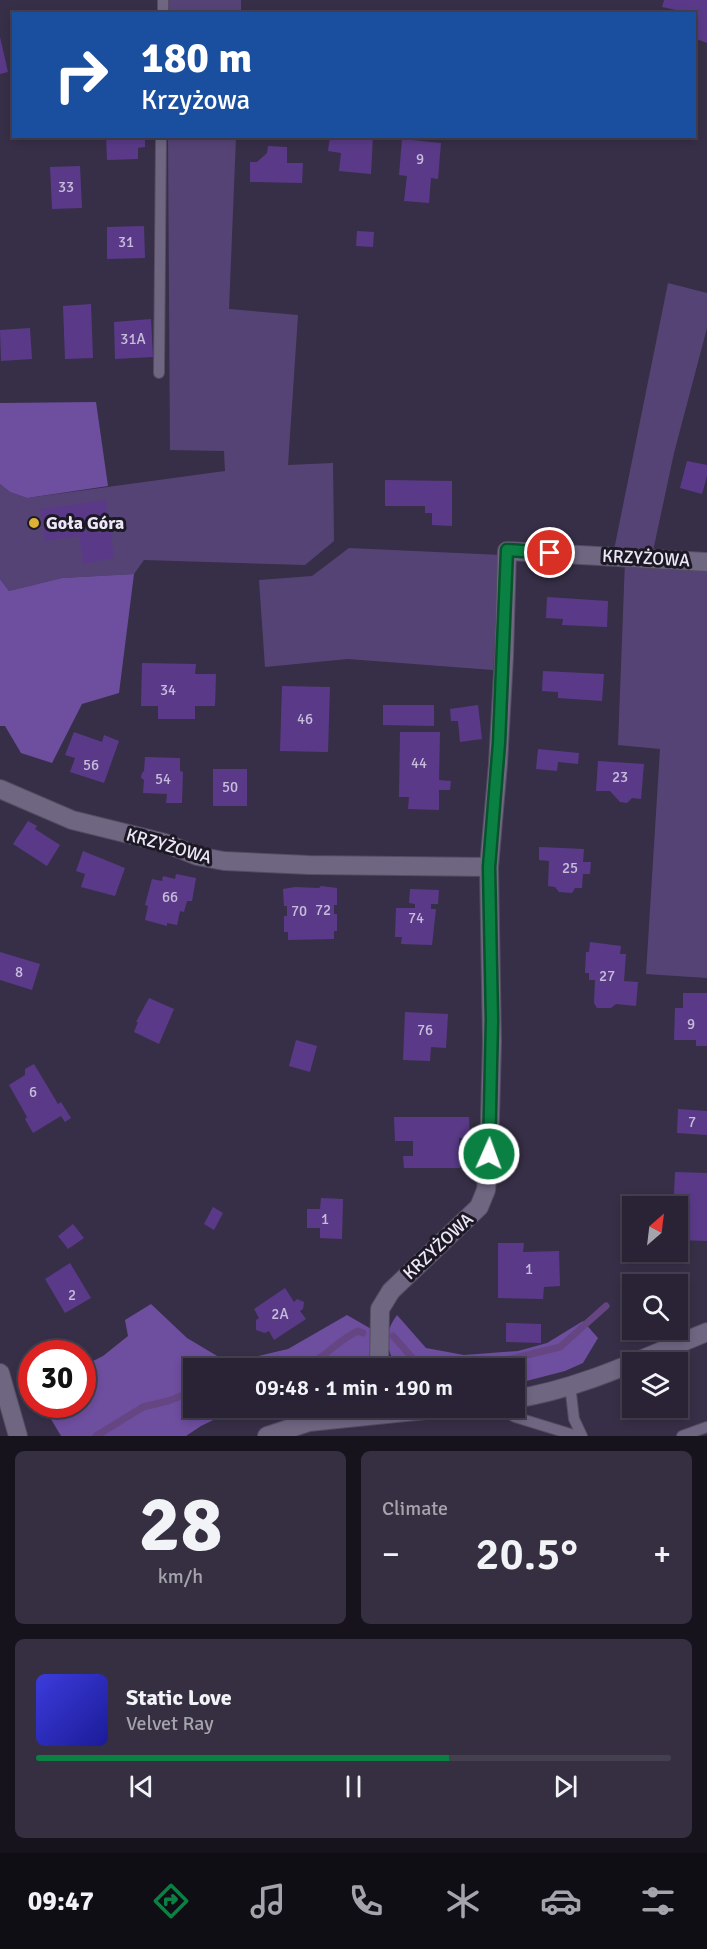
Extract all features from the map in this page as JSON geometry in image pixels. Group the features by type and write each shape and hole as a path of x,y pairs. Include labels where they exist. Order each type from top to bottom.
{"street":[{"name":"KRZYŻOWA","path":"379,1358 380,1309 391,1291 479,1207 486,1190 492,1042 489,867 498,753 507,550 707,562"},
{"name":"KRZYŻOWA","path":"0,789 72,820 165,843 197,856 224,861 309,865 489,867"},
{"path":"525,1397 607,1372 707,1332"},
{"path":"0,1373 18,1436"},
{"path":"267,1436 309,1422 335,1418"}],"lane":[{"path":"159,373 161,138"},
{"path":"570,1385 574,1419 579,1436"},
{"path":"518,1418 579,1436"},
{"path":"682,1436 707,1426"}],"shaded area":[{"path":"168,0 241,0 241,12 168,12"},
{"path":"168,138 236,138 229,309 298,315 288,465 333,463 334,541 305,565 144,560 134,574 62,578 9,591 0,579 0,484 10,492 27,498 225,471 224,451 170,450"},
{"path":"668,283 707,293 707,328 674,453 653,551 614,550"},
{"path":"96,402 108,486 27,498 10,492 0,484 0,403"},
{"path":"349,548 501,555 493,670 348,659 265,667 259,580 312,576"},
{"path":"625,561 707,567 707,978 646,974 660,749 618,745"},
{"path":"134,574 119,693 82,704 52,763 21,753 5,726 0,726 0,579 9,591 62,578"},
{"path":"151,1304 187,1338 221,1358 183,1358 183,1418 217,1418 186,1436 61,1436 50,1418 96,1418 96,1360 128,1336 125,1320"},
{"path":"347,1315 373,1330 373,1358 250,1358 288,1349"},
{"path":"397,1315 426,1348 464,1355 518,1351 547,1343 583,1321 598,1338 583,1363 565,1371 525,1381 525,1358 392,1358 388,1335"}],"building":[{"path":"664,0 707,0 707,43 696,39 696,12 676,12 676,10 662,7"},
{"path":"0,37 8,72 0,74"},
{"path":"106,138 145,138 145,147 138,148 138,159 107,160"},
{"path":"330,138 373,138 371,174 339,171 341,153 328,151"},
{"path":"402,139 441,143 438,179 431,178 429,203 404,201 407,176 399,175"},
{"path":"268,146 287,147 287,163 303,163 302,183 250,182 250,162 257,162 267,153"},
{"path":"80,166 82,208 52,209 50,167"},
{"path":"144,226 145,258 107,259 107,227"},
{"path":"357,231 374,232 373,247 356,246"},
{"path":"91,304 93,358 65,359 63,306"},
{"path":"151,319 153,357 115,359 114,322"},
{"path":"30,328 32,359 1,361 0,330"},
{"path":"687,461 707,465 707,476 702,494 680,488"},
{"path":"385,480 452,481 452,526 432,525 432,513 425,513 425,506 385,506"},
{"path":"106,500 114,558 83,564 79,536 45,541 40,509"},
{"path":"547,597 608,601 607,627 562,625 563,619 546,618"},
{"path":"142,663 196,664 195,674 216,674 215,706 195,706 195,719 158,719 158,706 141,706"},
{"path":"543,671 604,674 602,701 558,698 558,692 542,691"},
{"path":"282,686 330,687 328,752 280,751"},
{"path":"383,705 434,705 434,726 383,725"},
{"path":"478,705 482,739 460,742 458,721 451,721 450,709"},
{"path":"74,732 102,742 104,735 119,741 104,783 70,772 75,758 65,755"},
{"path":"400,732 440,732 439,780 451,781 450,790 439,790 439,810 408,809 409,797 399,797"},
{"path":"538,749 579,753 578,764 558,762 557,771 536,769"},
{"path":"145,757 180,758 180,771 183,772 182,803 166,803 167,794 143,793 144,780 141,778"},
{"path":"598,761 644,764 641,799 632,798 627,803 620,802 610,791 596,791"},
{"path":"213,769 247,769 247,806 213,806"},
{"path":"28,821 37,826 35,829 60,845 47,866 13,844"},
{"path":"539,847 584,849 583,862 591,862 590,874 583,874 582,888 575,888 572,893 559,892 555,887 548,886 549,861 539,860"},
{"path":"83,851 125,868 115,896 81,887 85,874 76,871"},
{"path":"176,874 196,878 192,901 187,901 184,912 180,911 177,925 167,923 167,926 145,920 148,906 145,905 152,879 162,881 163,876 175,879"},
{"path":"321,886 337,888 337,905 334,905 334,914 337,914 337,931 334,931 334,939 288,940 288,932 284,932 284,916 287,916 287,906 284,906 283,889 319,888"},
{"path":"410,889 439,890 438,904 431,904 431,909 436,909 432,945 401,944 402,937 395,937 396,908 415,908 415,904 409,903"},
{"path":"590,942 621,946 620,954 626,954 624,981 638,982 636,1006 616,1004 611,1008 597,1008 594,1003 595,980 589,980 589,973 585,973 586,952 589,952"},
{"path":"0,952 40,964 32,990 0,980"},
{"path":"683,993 707,993 707,1046 696,1046 696,1040 674,1040 675,1008 683,1008"},
{"path":"149,998 174,1009 159,1044 134,1032 138,1022 136,1022"},
{"path":"405,1012 448,1014 446,1048 431,1047 430,1061 403,1060"},
{"path":"296,1040 317,1046 310,1072 289,1066"},
{"path":"34,1064 58,1104 61,1102 71,1118 65,1122 61,1116 33,1133 9,1085 25,1075 25,1069"},
{"path":"678,1109 707,1111 707,1135 677,1133"},
{"path":"394,1117 469,1117 470,1138 459,1138 460,1168 404,1168 403,1156 413,1156 413,1141 395,1141"},
{"path":"675,1172 707,1173 707,1241 688,1240 688,1196 674,1194"},
{"path":"321,1198 343,1199 342,1239 320,1238 320,1228 307,1228 307,1209 320,1209"},
{"path":"213,1207 223,1213 214,1230 204,1224"},
{"path":"73,1224 84,1238 68,1249 58,1236"},
{"path":"498,1243 524,1243 523,1252 559,1251 560,1286 544,1287 543,1299 498,1298"},
{"path":"70,1263 91,1298 65,1313 45,1279"},
{"path":"285,1288 294,1302 297,1299 304,1302 303,1309 300,1311 306,1319 274,1340 269,1331 265,1333 256,1330 256,1320 259,1318 254,1309"},
{"path":"506,1323 541,1324 541,1343 506,1342"}],"waterway":[{"path":"514,1358 560,1347 606,1306"},
{"path":"319,1358 352,1334 358,1331 363,1333"},
{"path":"393,1336 412,1358"},
{"path":"96,1436 143,1407 183,1395"}],"place":[{"name":"Goła Góra","path":"34,523"}],"route":[{"path":"489,1154 492,1042 489,867 504,656 507,550 550,553"}]}
